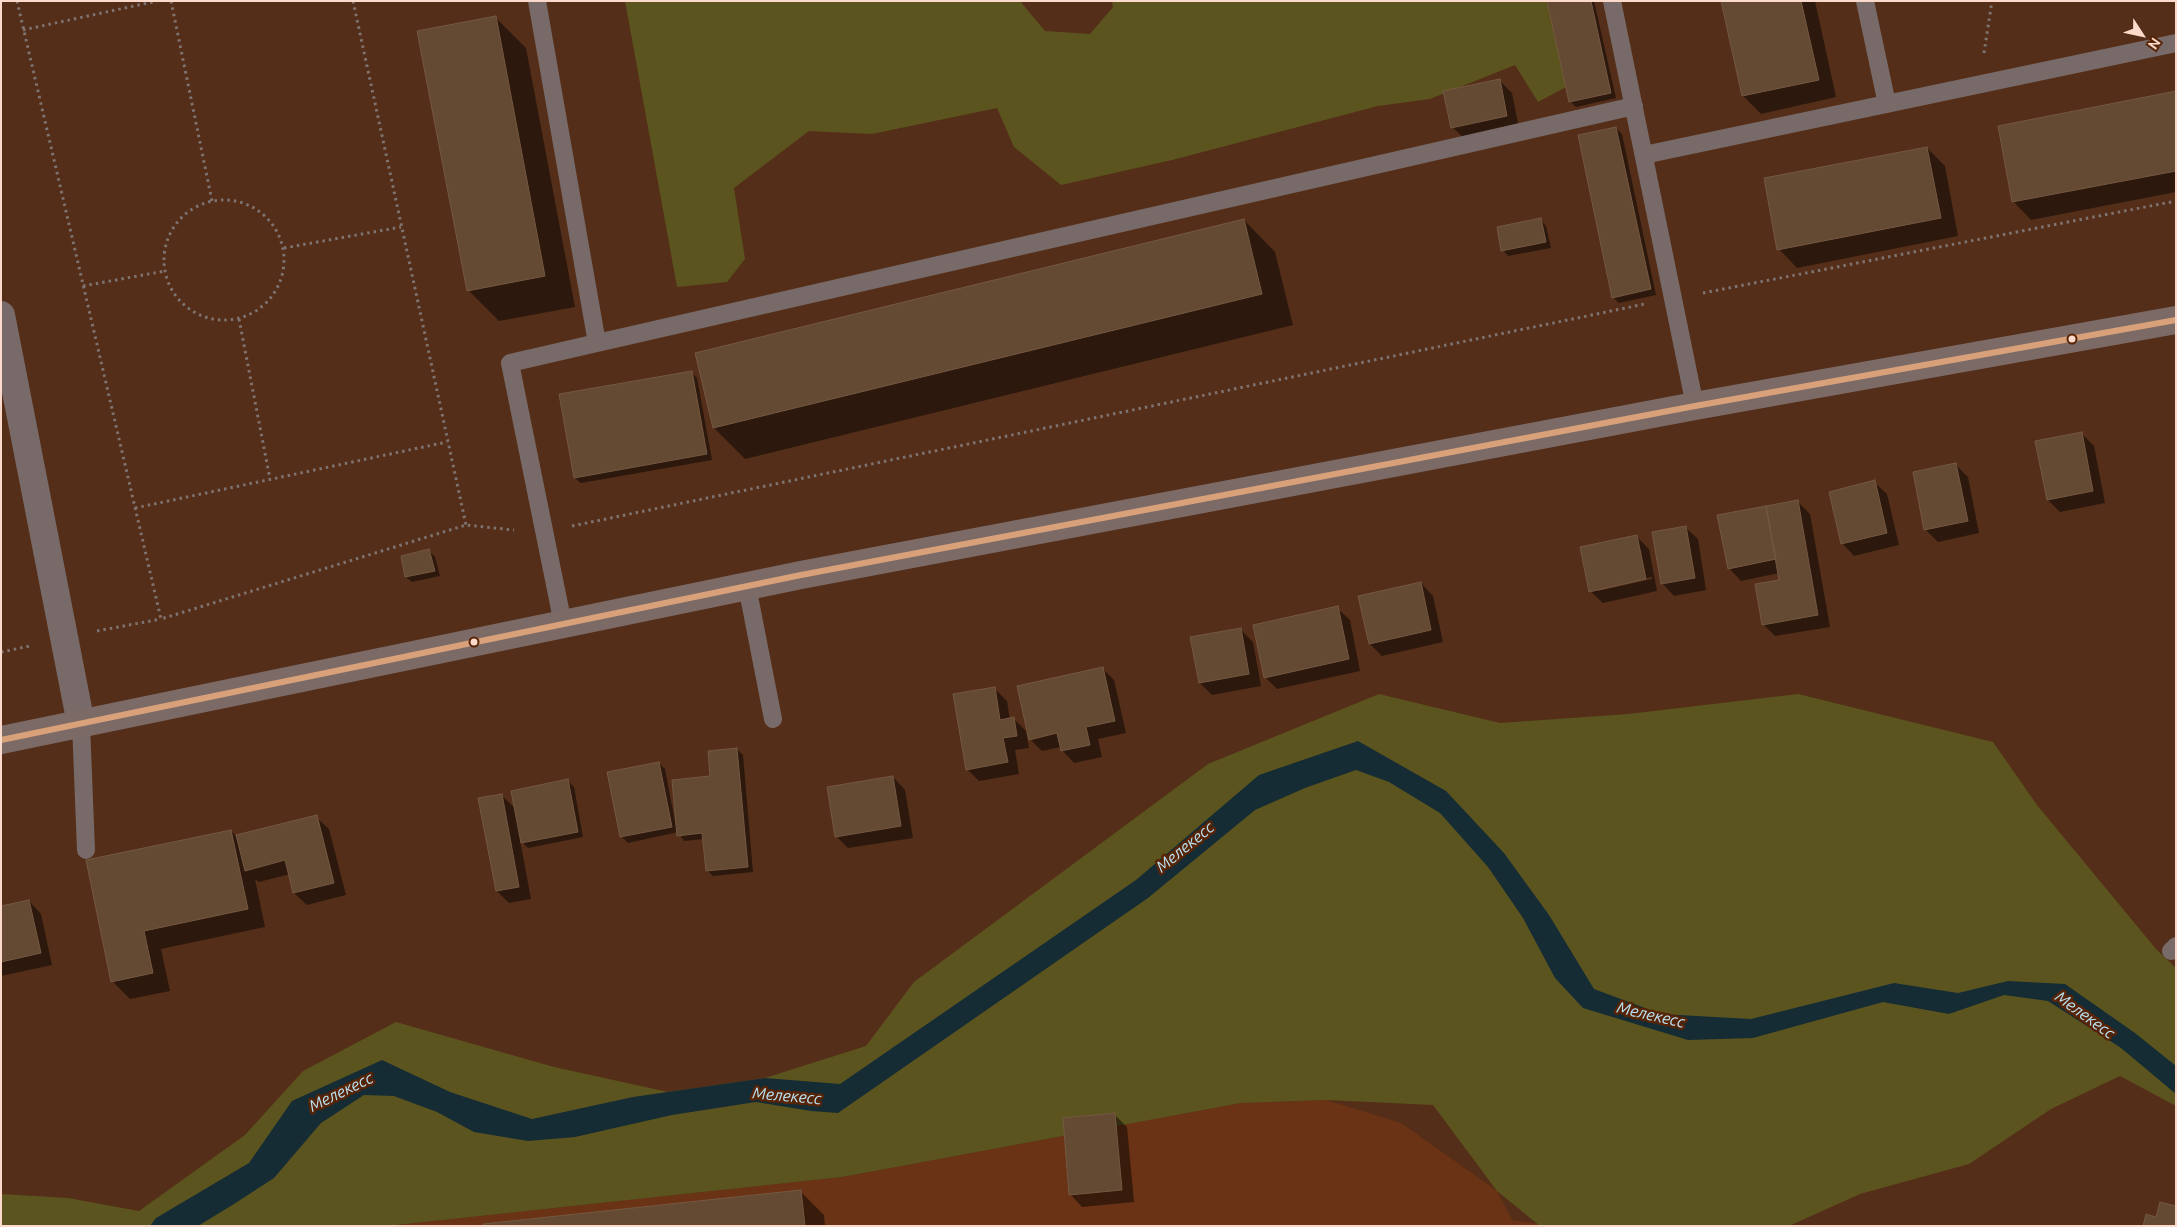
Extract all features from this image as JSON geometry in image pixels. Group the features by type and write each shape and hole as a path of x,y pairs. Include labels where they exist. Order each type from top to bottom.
{"main road":[{"path":"1,740 747,586 1695,406 2176,320"}],"street":[{"path":"1,315 81,724"}],"lane":[{"path":"537,1 597,343"},
{"path":"1612,1 1695,406"},
{"path":"1865,1 1887,104"},
{"path":"1644,155 2176,43"},
{"path":"563,624 510,363 1634,106"},
{"path":"747,586 773,719"},
{"path":"81,724 86,850"}],"path":[{"path":"17,1 160,619 466,525 544,532 1673,298 2176,201"},
{"path":"23,30 157,1"},
{"path":"171,1 212,201"},
{"path":"352,1 466,525"},
{"path":"1967,87 1984,54 1992,1"},
{"path":"225,200 244,203 262,212 275,226 283,248 285,263 281,282 271,299 256,312 238,319 218,321 198,315 181,303 169,286 165,271 166,245 174,226 189,212 212,201 225,200"},
{"path":"283,248 401,227"},
{"path":"83,286 165,271"},
{"path":"238,319 270,479"},
{"path":"135,508 447,442"}],"shaded area":[{"path":"625,1 1020,1 1045,31 1090,34 1113,7 1112,1 1547,1 1566,87 1538,102 1515,65 1430,99 1378,106 1172,160 1061,185 1014,147 997,108 872,134 809,131 734,188 745,259 727,282 677,287"},
{"path":"1379,694 1500,723 1628,714 1798,694 1993,742 2037,805 2156,949 2176,968 2176,1106 2120,1076 2051,1109 1969,1164 1860,1194 1789,1226 1540,1226 1497,1191 1433,1105 1326,1100 1241,1103 842,1177 387,1226 1,1226 1,1194 68,1198 139,1211 245,1135 303,1071 396,1022 554,1067 668,1092 765,1078 866,1046 914,982 1208,764"},
{"path":"1326,1100 1401,1123 1497,1191 1512,1220 1553,1226 387,1226 842,1177 1241,1103"}],"water":[{"name":"Мелекесс","path":"1358,741 1446,791 1504,853 1549,915 1594,989 1661,1014 1751,1019 1894,983 1958,993 2008,981 2065,984 2135,1033 2176,1066 2176,1094 2121,1048 2048,1001 2004,995 1949,1014 1883,1002 1753,1038 1688,1040 1583,1008 1555,978 1523,918 1488,867 1440,813 1389,782 1356,770 1305,788 1255,810 1148,898 838,1113 811,1111 756,1102 672,1115 575,1137 528,1141 474,1132 437,1112 394,1096 364,1095 321,1123 274,1178 234,1204 198,1226 150,1226 156,1218 249,1163 292,1101 382,1060 450,1092 532,1119 633,1097 765,1078 840,1084 1136,880 1259,775"}],"building":[{"path":"1547,1 1591,1 1611,93 1569,102"},
{"path":"1721,1 1801,1 1819,80 1742,96"},
{"path":"496,16 545,276 467,291 417,31"},
{"path":"1500,79 1507,116 1451,128 1443,91"},
{"path":"2176,91 2176,171 2012,202 1998,126"},
{"path":"1616,127 1651,289 1612,298 1578,135"},
{"path":"1927,147 1941,218 1777,250 1764,178"},
{"path":"1541,218 1546,242 1501,251 1497,227"},
{"path":"1244,219 1262,294 713,428 695,353"},
{"path":"692,371 707,454 574,478 559,394"},
{"path":"2082,432 2093,491 2047,500 2035,441"},
{"path":"1956,463 1968,521 1924,530 1913,472"},
{"path":"1875,480 1887,533 1841,544 1829,492"},
{"path":"1798,500 1818,615 1762,625 1755,584 1779,580 1766,506"},
{"path":"1766,506 1776,559 1728,569 1717,515"},
{"path":"1686,526 1695,578 1661,584 1652,532"},
{"path":"1637,535 1646,579 1589,592 1580,547"},
{"path":"429,549 435,571 405,577 401,556"},
{"path":"1421,582 1431,630 1369,644 1358,596"},
{"path":"1338,606 1349,659 1264,678 1253,625"},
{"path":"1241,628 1249,674 1199,683 1190,637"},
{"path":"1103,667 1115,721 1086,727 1090,745 1061,751 1057,733 1029,740 1017,686"},
{"path":"995,687 1000,720 1014,717 1017,736 1003,738 1008,762 966,770 953,694"},
{"path":"737,748 748,867 706,871 702,833 677,836 672,780 710,776 708,751"},
{"path":"659,762 672,827 620,837 607,772"},
{"path":"893,776 901,826 835,837 827,787"},
{"path":"568,779 578,832 521,843 511,791"},
{"path":"502,794 519,887 496,891 478,798"},
{"path":"317,815 334,883 293,893 285,860 245,871 236,835"},
{"path":"231,830 248,909 144,931 153,973 111,982 86,860"},
{"path":"29,900 41,953 1,962 1,906"},
{"path":"1115,1113 1122,1190 1069,1195 1063,1118"},
{"path":"801,1190 805,1226 484,1226 483,1224"},
{"path":"2160,1202 2176,1206 2176,1226 2143,1226 2146,1214 2156,1217"}],"transit line":[{"path":"1,740 801,575 1695,406 2176,320"}]}
